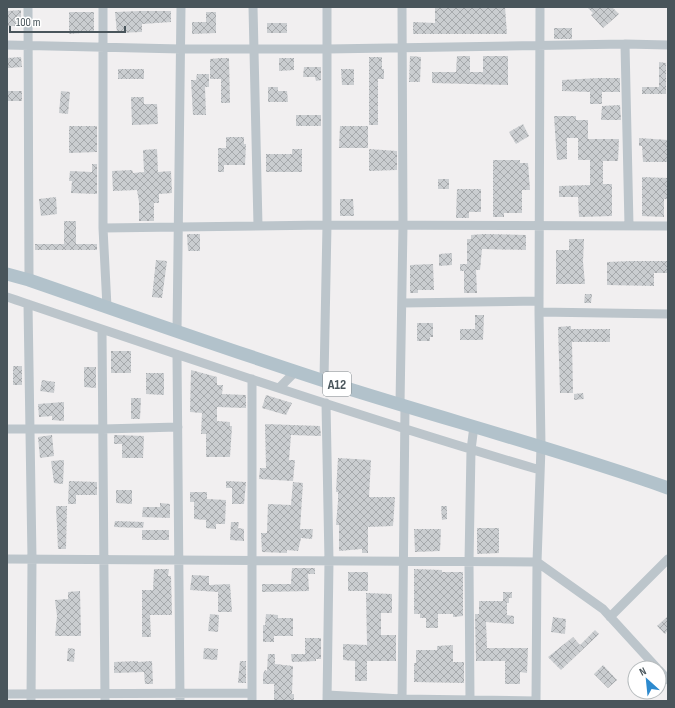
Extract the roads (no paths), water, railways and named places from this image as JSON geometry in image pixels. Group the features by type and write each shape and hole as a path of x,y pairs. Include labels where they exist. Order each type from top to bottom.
{"main road":[{"name":"A12","path":"7,274 29,280 177,332 296,371 603,465 668,488"}],"street":[{"path":"28,7 29,280"},
{"path":"103,7 103,228 106,307"},
{"path":"177,332 181,7"},
{"path":"254,7 258,226"},
{"path":"324,379 327,225 327,7"},
{"path":"402,7 402,303 403,405 406,429 402,562 402,700"},
{"path":"326,403 329,561 327,698 536,701 537,562 541,446 539,312 540,7"},
{"path":"7,45 181,49 328,49 625,44 668,46"},
{"path":"625,44 629,226"},
{"path":"103,228 327,225 540,227 668,226"},
{"path":"7,297 102,331 471,450 540,470"},
{"path":"402,303 539,301"},
{"path":"28,304 32,558 31,698"},
{"path":"539,312 668,314"},
{"path":"102,331 105,698"},
{"path":"177,355 180,697"},
{"path":"279,388 296,371"},
{"path":"7,694 31,698 252,697 252,379"},
{"path":"470,701 469,562 471,450 474,426"},
{"path":"7,429 178,427"},
{"path":"7,559 537,562 603,609 650,660"},
{"path":"610,617 668,559"}]}
